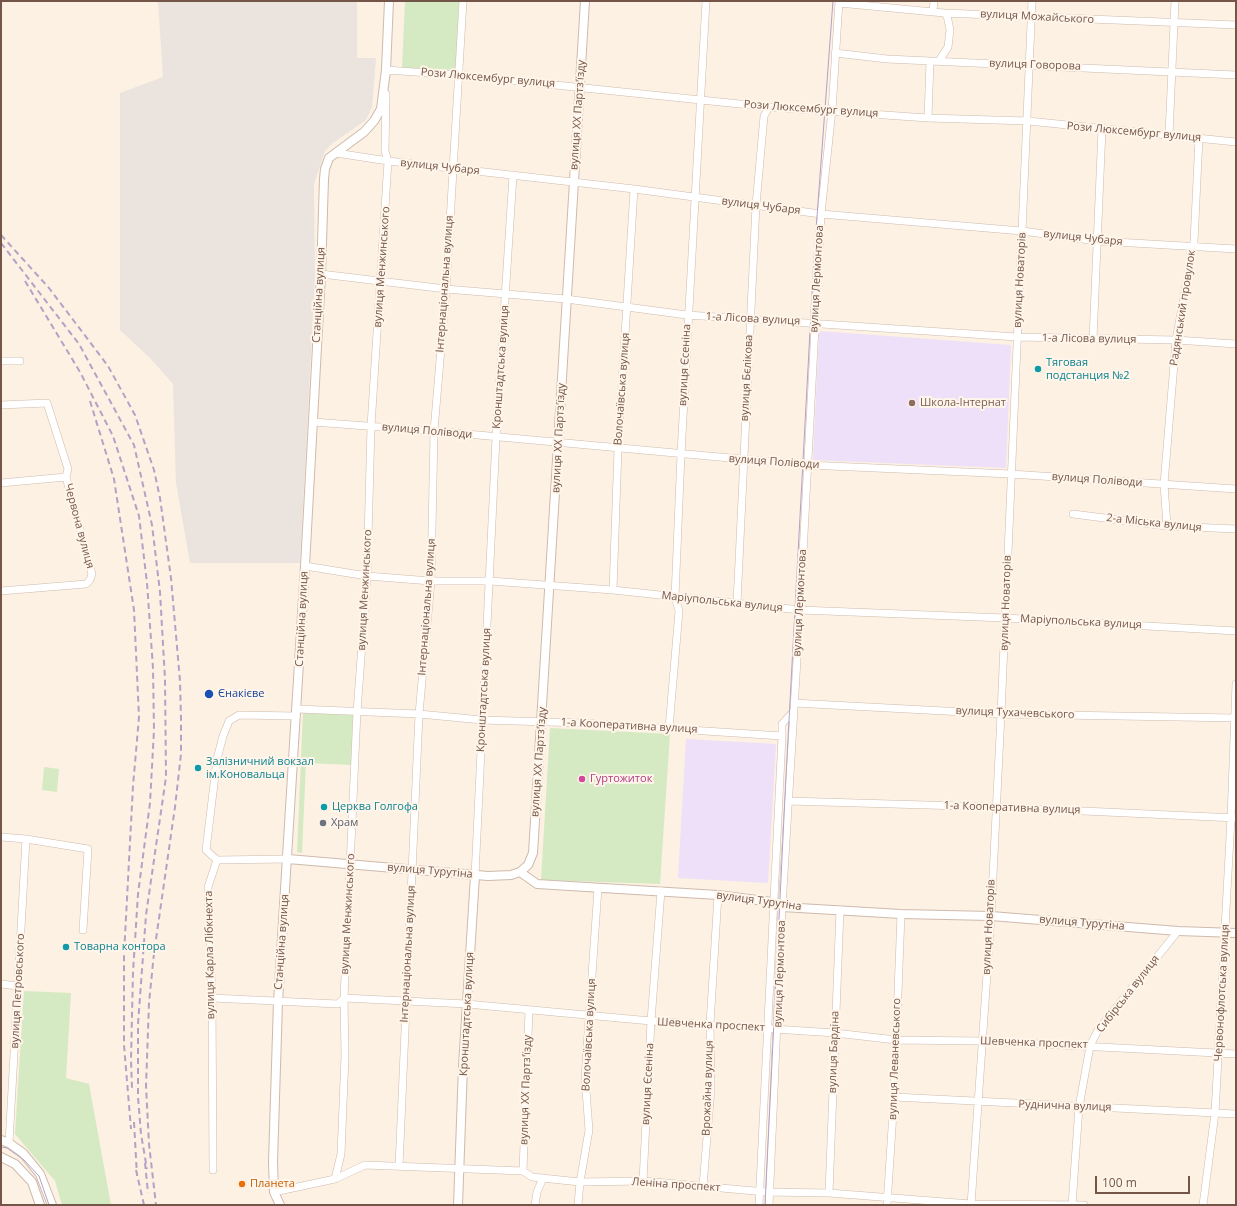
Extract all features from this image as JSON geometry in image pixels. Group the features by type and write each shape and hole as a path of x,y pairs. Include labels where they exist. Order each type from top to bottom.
{"street":[{"name":"вулиця Менжинського","path":"334,1179 341,1154 344,998 357,712 367,576 371,426 388,161 385,151 389,1"},
{"name":"Інтернаціональна вулиця","path":"399,1166 405,1002 419,714 431,581 434,431 446,289 463,1"},
{"name":"вулиця XX Партз'їзду","path":"520,872 528,865 533,853 551,585 566,299 585,1"},
{"name":"вулиця Єсеніна","path":"669,728 679,610 675,597 680,454 706,1"},
{"path":"933,12 934,1"},
{"name":"вулиця Новаторів","path":"971,1204 991,916 1028,121 1032,1"},
{"path":"1169,135 1175,1"},
{"name":"вулиця Можайського","path":"839,2 933,12 1236,25"},
{"name":"вулиця Лермонтова","path":"769,1205 782,907 800,610 806,465 821,214 832,110 839,2"},
{"path":"939,61 948,47 950,30 947,15 944,12"},
{"name":"вулиця Говорова","path":"835,53 887,59 1172,70 1236,75"},
{"path":"928,118 930,61"},
{"name":"Рози Люксембург вулиця","path":"386,70 458,75 769,107 832,110 928,118 1028,121 1236,142"},
{"name":"Станційна вулиця","path":"274,1192 273,1162 278,1002 297,712 321,274 325,169 330,158 364,132 374,122 381,109 386,70"},
{"name":"вулиця Бєлікова","path":"737,603 756,205 764,116 769,107"},
{"path":"1093,339 1102,129"},
{"name":"Радянський провулок","path":"1167,526 1164,484 1176,340 1192,247 1199,138"},
{"name":"вулиця Чубаря","path":"336,153 388,161 634,189 821,214 1022,231 1098,241 1236,249"},
{"name":"Кронштадтська вулиця","path":"458,1205 463,1066 475,876 496,438 513,175"},
{"name":"Волочаївська вулиця","path":"613,590 618,449 628,308 634,189"},
{"name":"1-а Лісова вулиця","path":"321,274 446,289 566,299 688,315 1017,337 1176,340 1236,344"},
{"path":"1,361 20,361"},
{"path":"1,405 47,403 68,469 66,477 1,483"},
{"name":"вулиця Поліводи","path":"313,422 434,431 496,438 806,465 1011,474 1236,489"},
{"name":"Червона вулиця","path":"1,591 80,585 86,584 90,580 92,574 91,564 66,477"},
{"name":"2-а Міська вулиця","path":"1073,514 1167,526 1236,529"},
{"name":"Маріупольська вулиця","path":"305,566 367,576 431,581 490,581 551,585 613,590 800,610 1005,618 1236,631"},
{"name":"Червонофлотська вулиця","path":"1203,1205 1215,1113 1225,932 1234,818 1236,684"},
{"name":"вулиця Тухачевського","path":"794,703 1001,714 1235,718"},
{"path":"288,859 217,860 206,850 217,759 223,736 229,721 239,715 297,712"},
{"name":"1-а Кооперативна вулиця","path":"297,712 419,714 482,720 582,723 782,736"},
{"path":"782,736 782,724 793,712"},
{"name":"вулиця Лермонтова","path":"758,1205 760,1191 782,736"},
{"name":"1-а Кооперативна вулиця","path":"788,801 996,807 1234,818"},
{"path":"1,837 26,839 88,849 83,930"},
{"name":"вулиця Петровського","path":"5,1142 18,986 26,839"},
{"name":"вулиця Турутіна","path":"288,859 475,876 510,875 520,872 537,884 718,895 780,903 782,907 901,914 991,916 1178,931 1236,933"},
{"name":"вулиця Карла Лібкнехта","path":"213,1170 212,998 208,887 217,860"},
{"name":"Волочаївська вулиця","path":"578,1205 580,1182 589,1130 585,1077 598,888"},
{"name":"вулиця Єсеніна","path":"642,1181 651,1021 662,891"},
{"name":"Врожайна вулиця","path":"703,1186 711,1088 710,1024 718,895"},
{"name":"вулиця Бардіна","path":"828,1193 840,910"},
{"name":"вулиця Леваневського","path":"887,1202 894,1097 901,914"},
{"name":"Сибірська вулиця","path":"1072,1205 1079,1107 1090,1046 1098,1030 1178,931"},
{"path":"1,984 18,986"},
{"name":"Шевченка проспект","path":"212,998 338,1004 344,998 467,1004 589,1014 651,1021 835,1033 896,1040 982,1041 1236,1054"},
{"name":"вулиця XX Партз'їзду","path":"523,1171 529,1010"},
{"name":"Руднична вулиця","path":"894,1097 1236,1114"},
{"path":"5,1142 23,1154 40,1174 52,1205"},
{"path":"1,1157 15,1164 32,1182 40,1205"},
{"name":"Леніна проспект","path":"274,1192 334,1179 365,1165 523,1171 532,1177 580,1182 642,1181 760,1191 828,1193 887,1202 1084,1205"},
{"path":"535,1205 537,1192 543,1178"},
{"path":"274,1192 280,1205"}],"shaded area":[{"path":"158,1 357,1 357,58 376,58 372,107 366,120 333,143 325,151 314,184 315,277 300,563 190,563 176,483 173,384 150,358 120,330 120,93 163,77"},
{"name":"Школа-Інтернат","path":"819,331 1011,345 1006,468 813,460"},
{"path":"686,739 776,744 768,883 678,878"}],"green space":[{"path":"405,1 459,1 457,70 402,68"},
{"path":"303,713 353,715 351,765 306,763 302,853 297,852"},
{"path":"550,728 670,734 660,884 541,880"},
{"path":"44,767 59,769 57,792 42,790"},
{"path":"24,991 71,993 66,1078 89,1084 111,1205 62,1205 55,1181 15,1134"}],"tram line":[{"path":"765,1205 814,257 833,1"},
{"path":"1,1147 7,1148 24,1160 39,1176 49,1205"}],"railway":[{"path":"1,235 49,288 108,366 135,415 154,470 160,498 171,578 180,681 181,754 154,953 149,1003 146,1086 149,1144 156,1205"},
{"path":"1,243 79,344 134,445 152,525 160,592 165,679 166,777 146,915 138,1024 138,1097 141,1134 147,1169"},
{"path":"25,281 80,372 113,436 139,516 147,583 153,668 154,730 150,803 138,894 133,972 131,1060 132,1088"},
{"path":"90,401 114,479 134,610 139,717 133,786 124,955 124,1045 131,1129"},
{"path":"134,1122 137,1176"},
{"path":"145,1163 148,1193"},
{"path":"136,1170 144,1205"}],"place":[{"name":"Тяговая подстанция №2","path":"1038,369"},
{"name":"Школа-Інтернат","path":"912,403"},
{"name":"Єнакієве","path":"209,694"},
{"name":"Залізничний вокзал ім.Коновальца","path":"198,768"},
{"name":"Гуртожиток","path":"582,779"},
{"name":"Церква Голгофа","path":"324,807"},
{"name":"Храм","path":"323,823"},
{"name":"Товарна контора","path":"66,947"},
{"name":"Планета","path":"242,1184"}]}
